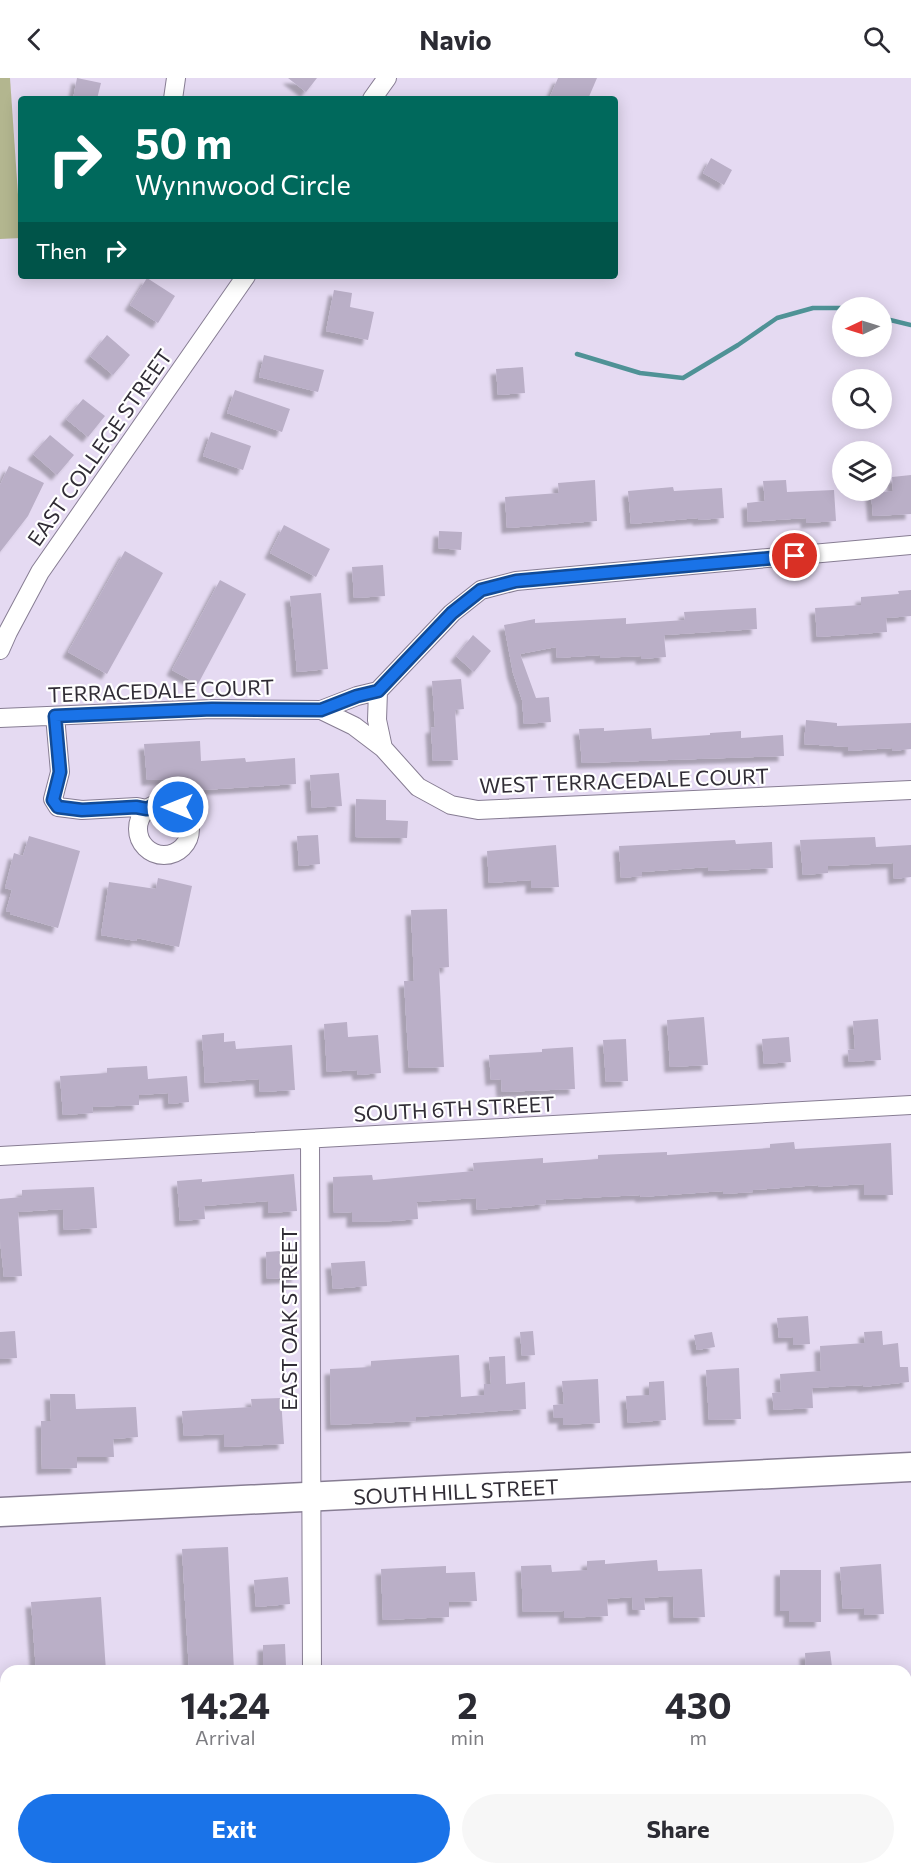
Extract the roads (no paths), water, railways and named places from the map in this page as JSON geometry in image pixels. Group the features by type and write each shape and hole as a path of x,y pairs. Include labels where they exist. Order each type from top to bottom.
{"main road":[{"name":"SOUTH HILL STREET","path":"0,1512 911,1467"}],"street":[{"path":"173,96 176,78"},
{"path":"374,96 387,78"},
{"name":"EAST COLLEGE STREET","path":"0,650 40,572 244,279"},
{"path":"383,748 377,720 378,691 452,613 481,590 516,581 911,545"},
{"name":"TERRACEDALE COURT","path":"0,718 212,709 321,710 357,696 378,691"},
{"name":"WEST TERRACEDALE COURT","path":"321,710 354,726 383,748 418,787 451,805 478,810 911,790"},
{"path":"55,716 60,772 53,800 58,807 82,810 136,807 147,809"},
{"name":"SOUTH 6TH STREET","path":"0,1156 911,1105"},
{"name":"EAST OAK STREET","path":"310,1139 312,1665"}],"waterway":[{"path":"577,354 640,373 683,378 777,318 813,308 832,308"},
{"path":"892,320 911,325"}]}
